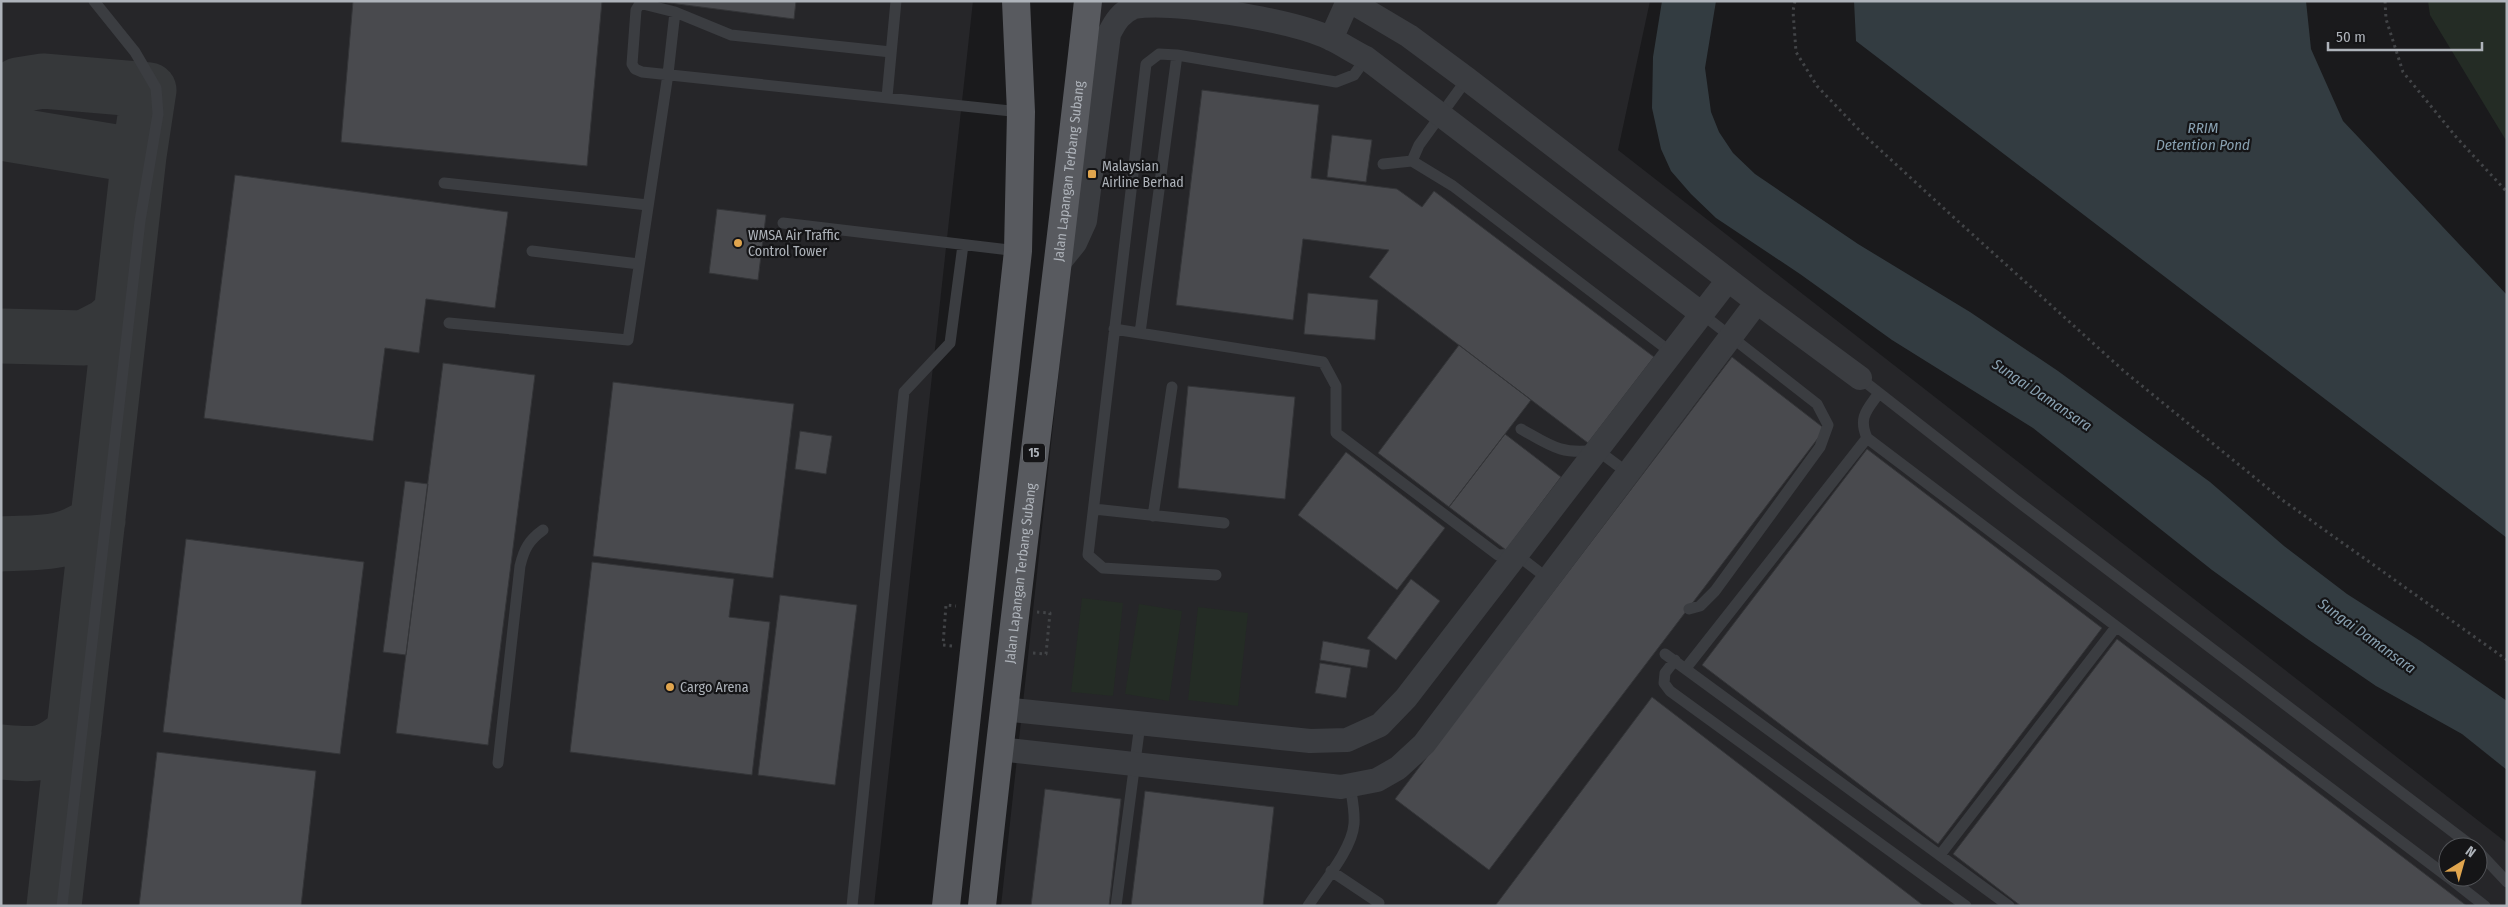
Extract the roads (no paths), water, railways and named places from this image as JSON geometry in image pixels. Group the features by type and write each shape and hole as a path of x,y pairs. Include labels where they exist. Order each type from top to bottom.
{"main road":[{"path":"946,906 972,647 1018,251 1021,112 1016,1"},
{"name":"Jalan Lapangan Terbang Subang","path":"982,906 1003,709 1058,264 1088,1"}],"street":[{"path":"1331,39 1349,1 1409,36 1468,79 1757,302 1860,378"},
{"path":"1058,264 1075,242 1085,221 1109,34 1119,9 1160,2 1253,8 1331,39 1366,58 1702,314"},
{"path":"1003,709 1310,742 1347,740 1380,725 1406,698 1728,280"},
{"path":"999,749 1340,787 1377,780 1398,768 1424,744 1547,578 1757,302"}],"lane":[{"path":"62,906 140,222 158,114 156,88 135,52 94,1"},
{"path":"887,97 896,1"},
{"path":"891,52 731,35 675,12 643,4 638,5 636,10 632,64 635,69 642,72 1021,112"},
{"path":"449,323 628,340 668,74 675,12"},
{"path":"1216,575 1103,568 1088,555 1146,64 1159,54 1177,55 1336,82 1354,75 1366,58"},
{"path":"1140,333 1177,55"},
{"path":"1412,161 1419,145 1468,79"},
{"path":"1383,164 1412,161 1454,186 1672,353"},
{"path":"444,183 648,205"},
{"path":"783,223 1018,251"},
{"path":"852,906 904,392 950,343 963,244"},
{"path":"532,251 639,264"},
{"path":"1689,609 1700,606 1715,591 1820,447 1828,425 1817,404 1702,314"},
{"path":"1114,329 1322,362 1336,386 1336,433 1498,555 1516,554 1547,578"},
{"path":"1860,378 2460,837"},
{"path":"1153,516 1172,387"},
{"path":"1879,393 1864,415 1862,426 1867,438 2438,869"},
{"path":"1521,428 1560,451 1580,452 1597,450 1628,473"},
{"path":"1686,668 1867,438"},
{"path":"1094,509 1224,523"},
{"path":"498,763 520,566 530,539 543,530"},
{"path":"1940,855 2116,627"},
{"path":"1966,906 1670,691 1664,683 1664,673 1670,657 2009,906"},
{"path":"1116,906 1140,724"},
{"path":"1308,906 1350,840 1354,826 1350,785"},
{"path":"2488,862 2507,882"},
{"path":"1331,871 1380,905"},
{"path":"2461,887 2485,906"}],"water":[{"name":"Sungai Damansara","path":"1662,1 1716,1 1705,68 1711,112 1719,132 1733,153 1755,174 1858,244 1970,312 2058,371 2210,482 2284,546 2347,594 2422,642 2507,701 2507,770 2462,734 2376,686 2306,638 2212,570 2033,428 1892,340 1800,274 1716,218 1671,171 1661,149 1652,108 1653,57"},
{"name":"RRIM Detention Pond","path":"1854,1 2306,1 2311,49 2343,121 2507,295 2507,538 1856,41"}],"place":[{"name":"Malaysian Airline Berhad","path":"1092,174"},
{"name":"WMSA Air Traffic Control Tower","path":"738,243"},
{"name":"Cargo Arena","path":"670,687"}]}
